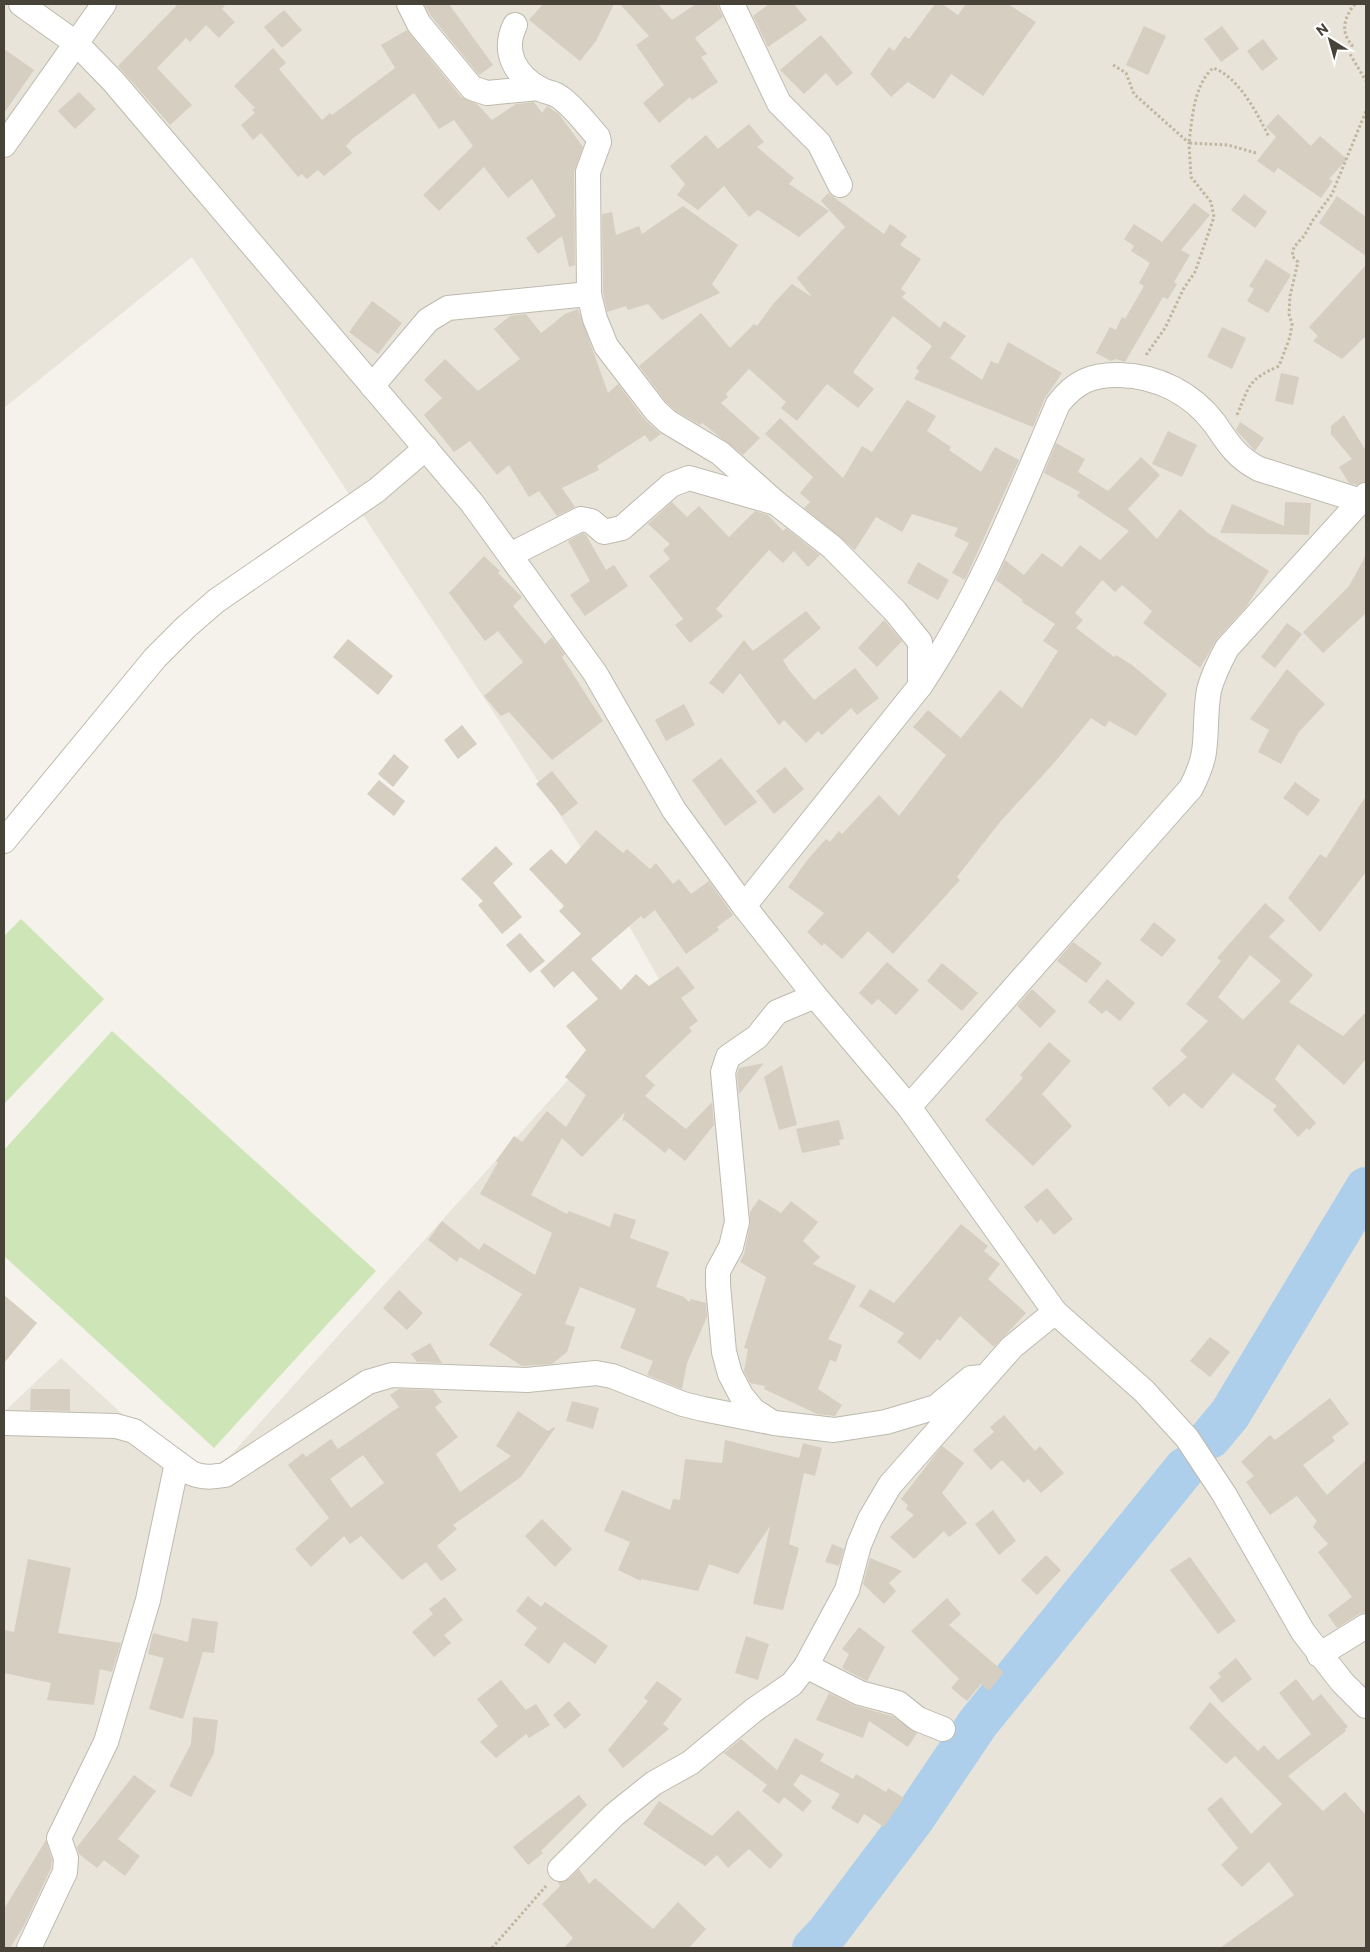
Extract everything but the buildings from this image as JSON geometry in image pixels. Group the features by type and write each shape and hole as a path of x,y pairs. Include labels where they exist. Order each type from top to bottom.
{"street":[{"path":"21,4 77,44 113,81 426,448 512,554 595,673 674,810 744,906 815,996 909,1107 1055,1312 1144,1391 1187,1438 1224,1494 1303,1632 1319,1655 1366,1706"},
{"path":"4,145 104,4"},
{"path":"409,4 419,24 472,88 487,93 540,88"},
{"path":"732,4 779,103 819,143 840,185"},
{"path":"515,25 509,43 511,59 522,75 540,88 552,92 564,100 598,137 600,142 588,172 590,294 595,319 606,346 656,411 668,422 720,453 776,503 832,547 896,611 920,642 920,686"},
{"path":"372,386 428,320 448,308 590,294"},
{"path":"744,906 920,686 948,642 984,575 1058,404 1078,382 1104,374 1135,375 1164,384 1187,398 1209,416 1238,456 1259,469 1364,498 1227,648 1216,669 1209,690 1204,726 1204,751 1199,770 1191,788 909,1107"},
{"path":"4,840 155,658 186,627 216,601 377,490 426,448"},
{"path":"512,554 581,519 590,522 604,532 616,531 622,528 671,485 689,478 776,503"},
{"path":"774,1423 753,1410 741,1395 730,1374 724,1352 718,1271 731,1247 737,1222 723,1072 728,1057 757,1037 777,1012 815,996"},
{"path":"560,1869 614,1814 654,1783 690,1763 754,1710 792,1684 806,1666 847,1590 870,1518 890,1485 983,1377 1012,1347 1055,1312"},
{"path":"4,1423 116,1426 134,1431 201,1477 225,1475 368,1382 392,1375 527,1380 596,1374 612,1376 683,1404 774,1423 834,1430 886,1422 936,1407 971,1378 983,1377"},
{"path":"29,1948 65,1872 67,1864 60,1844 62,1832 92,1775 106,1742 148,1600 178,1463"},
{"path":"1319,1655 1366,1626"},
{"path":"806,1666 860,1693 898,1703 918,1719 943,1729"}],"path":[{"path":"1355,4 1349,11 1344,29 1346,39 1352,45 1350,54 1366,81"},
{"path":"1113,65 1126,73 1134,94 1189,143 1228,145 1256,153"},
{"path":"1135,375 1147,353 1166,328 1184,288 1195,272 1214,217 1211,202 1191,177 1189,143 1198,90 1204,76 1213,68 1224,72 1245,96 1269,136"},
{"path":"1223,437 1235,420 1248,387 1257,376 1279,366 1290,337 1292,324 1289,314 1290,296 1298,262 1292,256 1294,247 1304,236 1332,194 1366,111"},
{"path":"492,1948 560,1869"}],"shaded area":[{"path":"4,4 1366,4 1366,1948 4,1948 4,1412 61,1358 202,1487 659,979 615,901 506,731 192,257 4,408"}],"green space":[{"path":"21,919 104,999 4,1104 4,936"},
{"path":"112,1031 376,1271 214,1448 4,1256 4,1150"}],"waterway":[{"path":"1210,1438 1230,1414 1366,1188"},
{"path":"813,1948 828,1932 914,1818 978,1723 1185,1468"}]}
